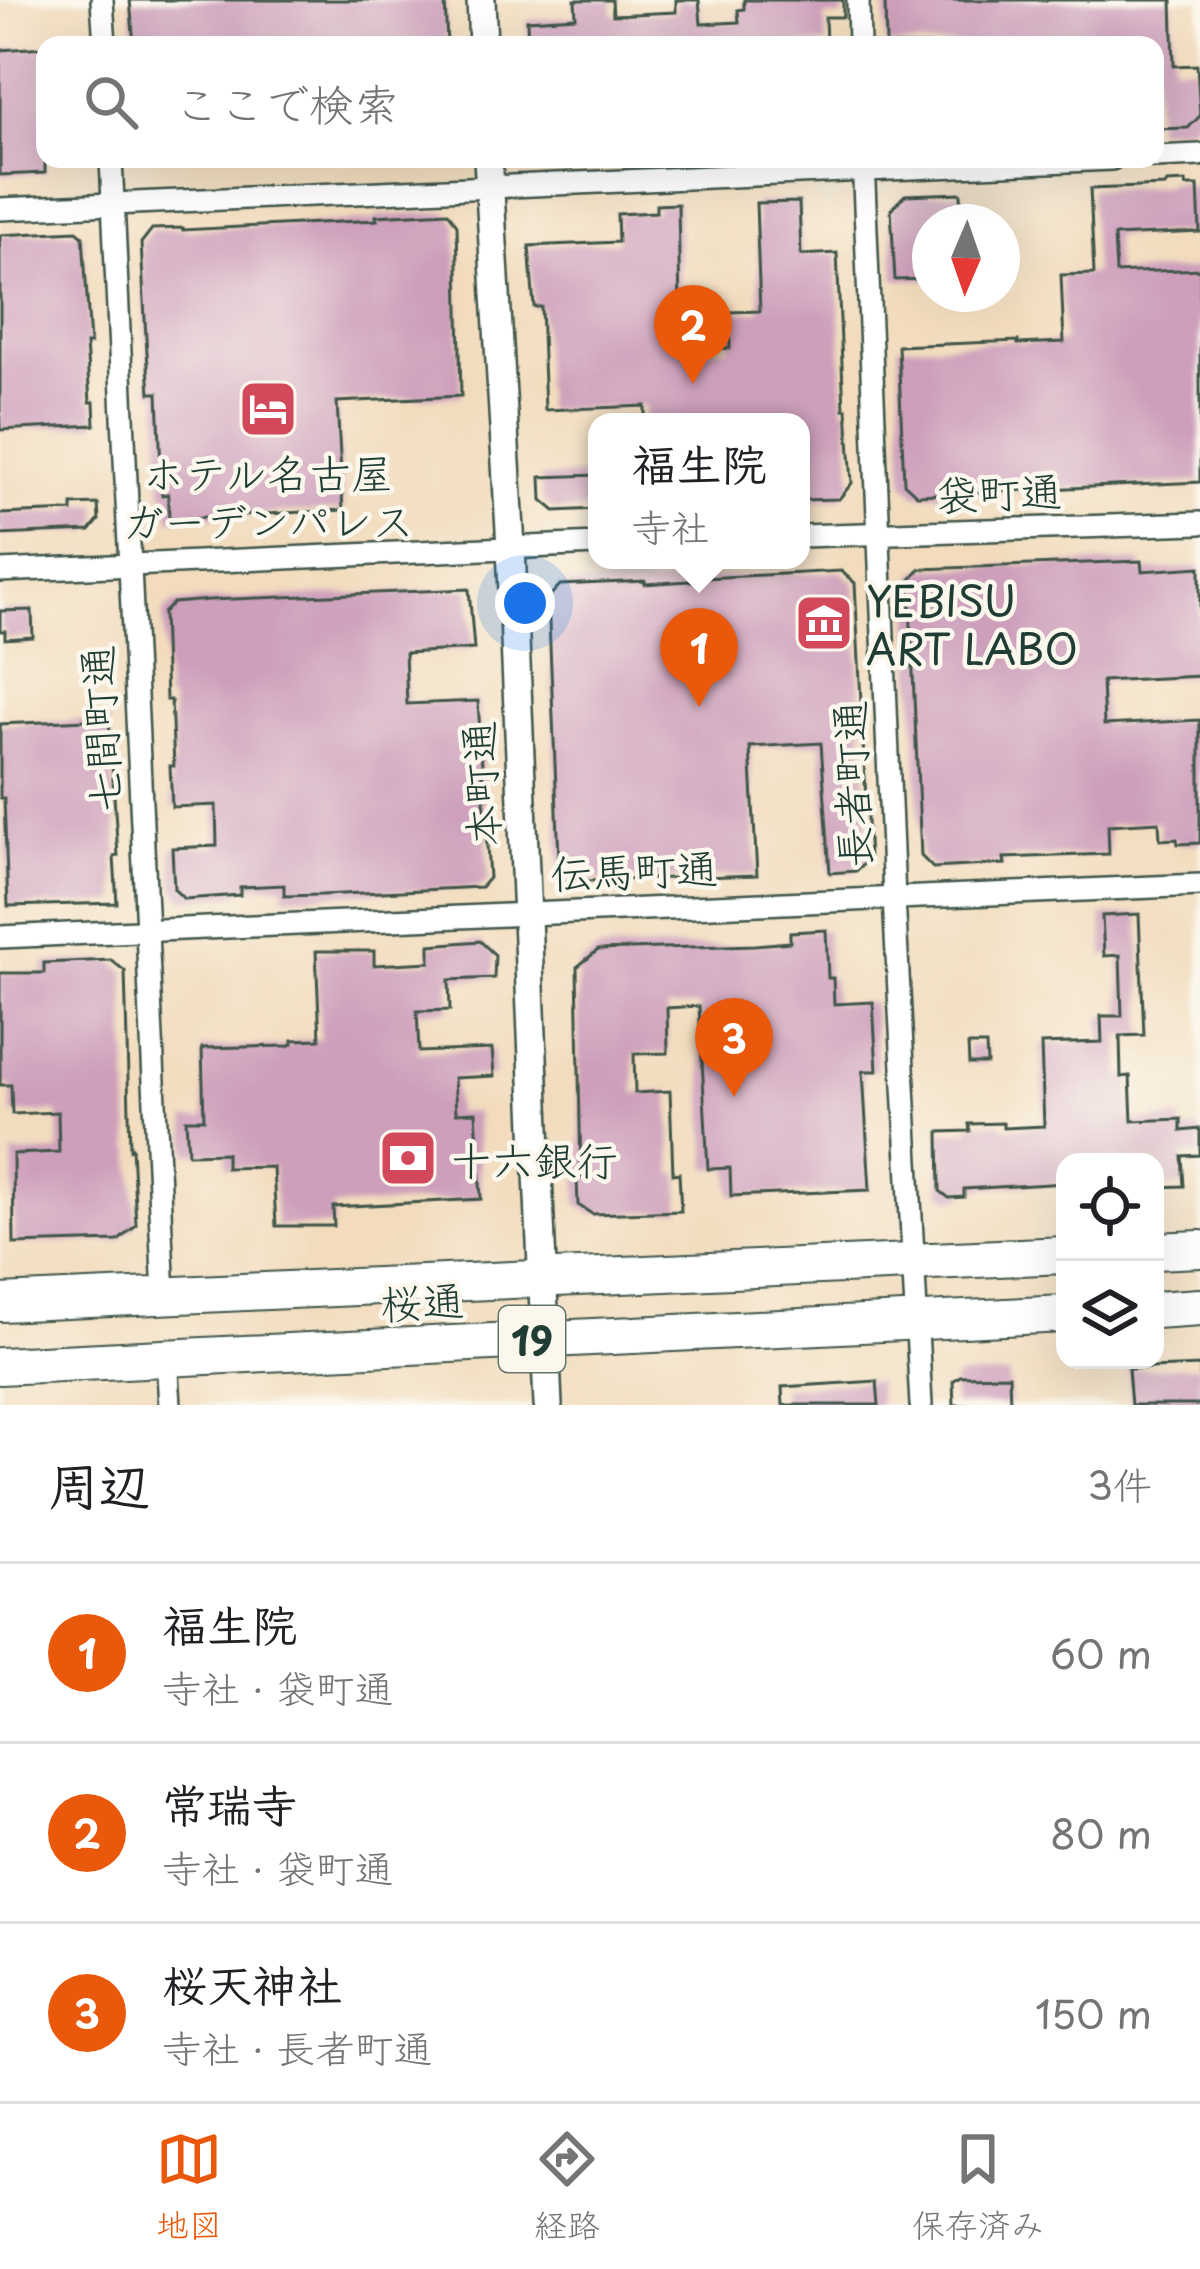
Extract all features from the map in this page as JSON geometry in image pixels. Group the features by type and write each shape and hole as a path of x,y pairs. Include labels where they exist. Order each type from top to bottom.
{"highway":[{"path":"1164,1251 1200,1249"},
{"name":"桜通","path":"0,1303 1056,1255"},
{"path":"1164,1309 1200,1307"},
{"name":"桜通","path":"0,1366 1056,1314"}],"street":[{"path":"103,0 105,36"},
{"path":"481,0 483,36"},
{"path":"858,0 859,36"},
{"path":"1164,157 1200,155"},
{"name":"七間町通","path":"112,168 164,1296"},
{"path":"0,209 489,172 703,168"},
{"name":"長者町通","path":"863,168 921,1405"},
{"name":"本町通","path":"489,172 511,547 548,1405"},
{"name":"袋町通","path":"810,536 1200,523"},
{"path":"0,571 588,544"},
{"name":"伝馬町通","path":"0,937 1200,885"},
{"path":"167,1358 170,1405"}],"building":[{"path":"130,0 445,0 447,36 133,36"},
{"path":"575,0 612,0 613,15 676,12 676,0 699,0 701,24 739,22 738,10 744,9 744,0 843,0 843,17 825,17 826,36 528,36 527,20 576,17"},
{"path":"885,0 1172,0 1174,66 1197,65 1200,116 1188,128 1164,129 1164,36 886,36"},
{"path":"36,48 36,168 45,168 45,173 0,175 0,50"},
{"path":"1186,182 1186,186 1198,186 1200,232 1114,236 1116,273 1200,269 1200,482 917,495 904,483 898,346 1064,342 1061,275 1094,274 1090,189"},
{"path":"961,193 961,204 912,204 912,280 895,280 891,209 905,195"},
{"path":"799,202 801,255 837,253 852,483 839,499 810,500 810,413 645,413 645,406 545,410 541,307 534,307 529,246 618,242 617,214 656,212 656,205 678,204 684,350 730,348 729,312 760,311 756,203"},
{"path":"448,212 457,225 461,396 337,402 343,510 169,519 168,494 162,495 158,393 150,393 146,338 141,243 152,229 377,220 376,216"},
{"path":"77,231 83,236 90,344 86,344 95,425 0,430 0,235"},
{"path":"588,475 588,509 555,511 542,500 541,477"},
{"path":"98,504 99,520 90,531 0,535 0,514 72,511 72,505"},
{"path":"1141,561 1142,571 1200,567 1200,676 1102,681 1104,725 1200,720 1200,843 1160,840 1159,822 1108,825 1109,854 1004,858 1005,864 933,868 921,856 909,582 920,569"},
{"path":"841,571 855,583 869,859 856,871 830,873 821,743 750,747 757,875 560,882 548,598 560,585"},
{"path":"469,589 474,649 405,653 407,704 478,701 489,878 481,887 284,896 284,885 240,887 240,895 184,899 174,889 172,848 217,846 216,805 172,807 171,700 166,700 163,613 173,603 210,600"},
{"path":"32,610 33,637 5,639 0,611"},
{"path":"109,719 117,903 8,906 0,724"},
{"path":"1139,914 1144,1035 1120,1036 1121,1077 1130,1076 1132,1121 1181,1119 1181,1131 1200,1129 1200,1155 1182,1156 1184,1186 1164,1187 1164,1153 1056,1153 1056,1184 964,1189 964,1197 949,1198 940,1191 939,1132 970,1131 969,1124 1044,1126 1041,1044 1102,1042 1101,1016 1122,1016 1120,955 1104,956 1102,916"},
{"path":"826,930 834,1004 873,1002 877,1071 863,1071 870,1190 731,1196 730,1168 708,1169 699,1006 667,1008 668,1053 634,1054 635,1093 670,1091 673,1174 679,1173 681,1211 592,1214 578,1205 577,967 598,950 790,942 790,932"},
{"path":"480,941 495,955 494,978 449,980 450,1010 417,1011 419,1052 492,1049 494,1076 454,1078 456,1113 476,1112 481,1199 333,1207 334,1226 276,1226 273,1167 226,1168 226,1153 188,1154 186,1119 204,1119 202,1048 287,1046 293,1040 320,1039 316,951 374,951 374,965 430,962 430,945"},
{"path":"111,960 125,971 136,1225 118,1241 14,1244 13,1154 59,1152 58,1112 12,1114 11,1085 0,1085 0,973 44,973 44,963"},
{"path":"968,1045 986,1045 987,1064 969,1064"},
{"path":"1200,1366 1200,1405 1131,1405 1128,1369"},
{"path":"1009,1375 1010,1405 954,1405 953,1381 960,1376"},
{"path":"877,1381 879,1405 783,1405 782,1387"}],"place":[{"name":"常瑞寺","path":"693,384"},
{"name":"ホテル名古屋 ガーデンパレス","path":"268,409"},
{"name":"YEBISU ART LABO","path":"824,623"},
{"name":"福生院","path":"699,707"},
{"name":"桜天神社","path":"734,1097"},
{"name":"十六銀行","path":"408,1158"}]}
